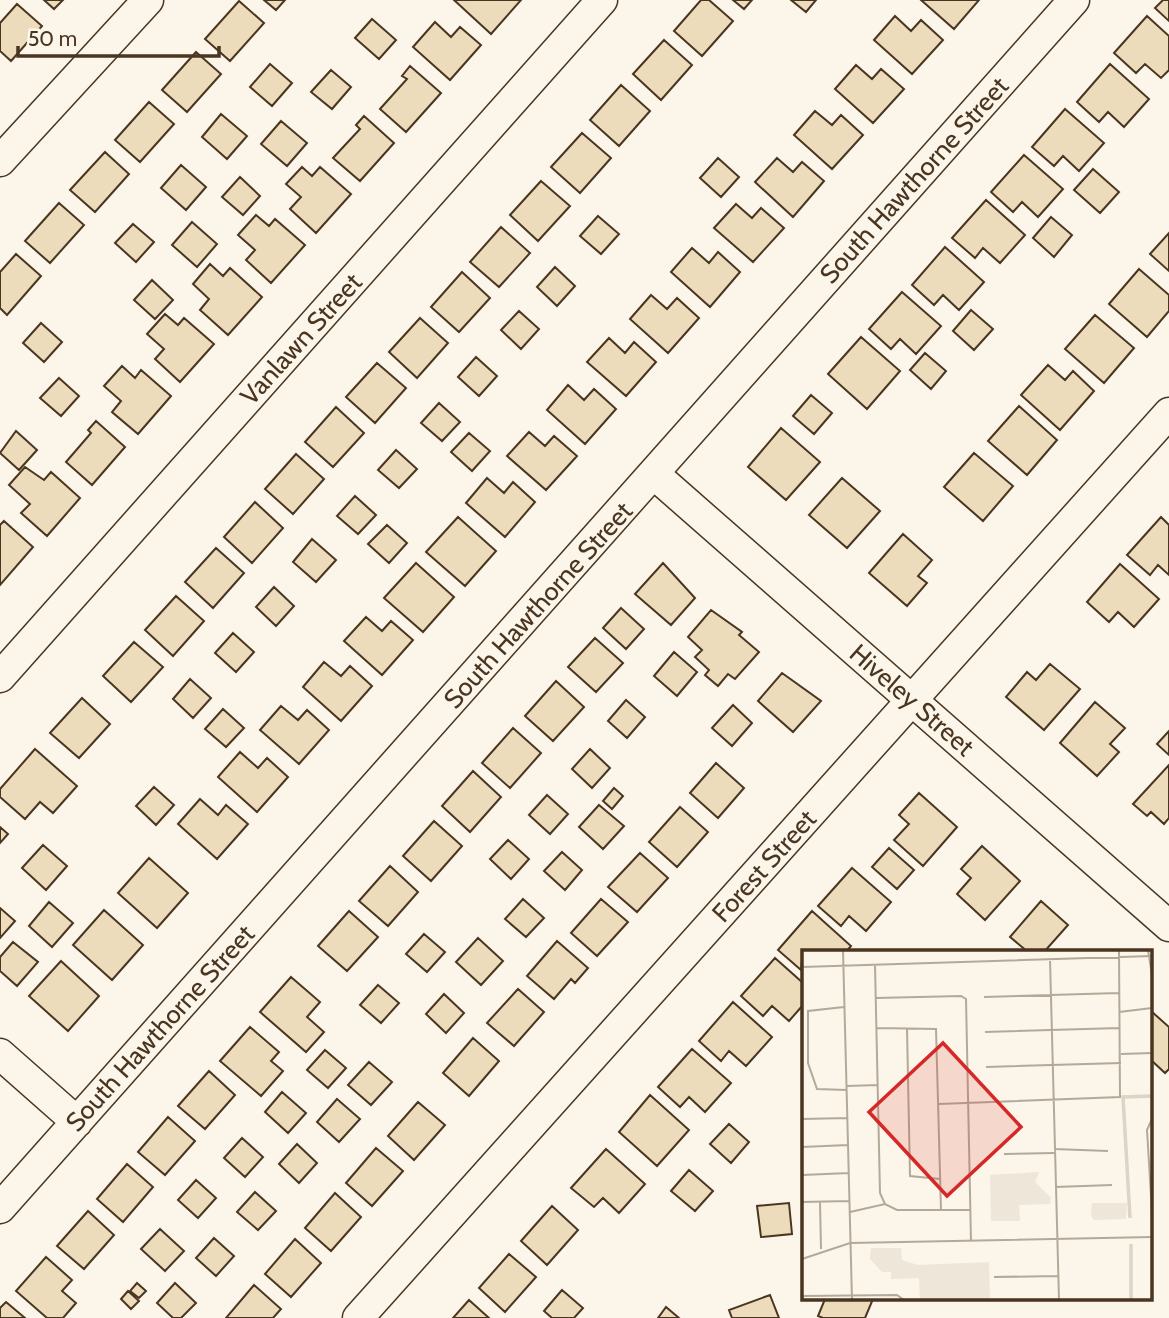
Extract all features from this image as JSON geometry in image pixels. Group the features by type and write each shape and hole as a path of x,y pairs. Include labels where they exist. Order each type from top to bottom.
{"street":[{"path":"0,161 148,0"},
{"name":"Vanlawn Street","path":"0,677 602,0"},
{"name":"South Hawthorne Street","path":"0,1208 1074,0"},
{"name":"Forest Street","path":"358,1318 1169,413"},
{"name":"Hiveley Street","path":"654,474 1169,926"},
{"path":"0,1054 77,1122"}],"building":[{"path":"44,0 63,0 54,9"},
{"path":"264,0 285,0 276,10"},
{"path":"454,0 521,0 491,34"},
{"path":"701,0 709,0 733,21 702,56 674,31"},
{"path":"733,0 752,0 744,9"},
{"path":"791,0 816,0 806,12"},
{"path":"921,0 979,0 954,29"},
{"path":"1163,0 1169,0 1169,21 1155,8"},
{"path":"239,1 264,23 230,61 205,39"},
{"path":"17,4 42,26 11,61 0,51 0,23"},
{"path":"895,16 911,31 921,20 943,40 912,74 874,40"},
{"path":"1147,16 1169,36 1169,70 1161,78 1145,64 1136,73 1114,53"},
{"path":"372,19 396,40 379,59 355,38"},
{"path":"435,22 451,37 460,27 481,45 450,80 413,47"},
{"path":"664,40 692,65 661,100 633,74"},
{"path":"196,52 221,74 187,112 162,90"},
{"path":"270,64 292,83 272,106 250,87"},
{"path":"1110,64 1149,99 1124,127 1108,112 1099,122 1077,102"},
{"path":"856,65 872,79 881,69 904,89 873,123 835,89"},
{"path":"410,66 441,93 406,132 380,109 407,79 402,76"},
{"path":"331,70 351,87 332,109 311,92"},
{"path":"621,85 650,111 619,146 590,120"},
{"path":"149,102 174,124 140,162 115,140"},
{"path":"1065,109 1104,143 1079,171 1063,156 1054,166 1032,147"},
{"path":"815,111 832,125 841,115 863,135 832,169 794,135"},
{"path":"221,114 247,136 227,159 202,137"},
{"path":"364,116 394,143 360,181 333,158 360,129 356,125"},
{"path":"281,121 307,143 287,166 261,144"},
{"path":"582,133 611,158 580,193 551,167"},
{"path":"105,152 129,174 95,212 70,190"},
{"path":"1024,155 1063,189 1038,217 1022,202 1013,212 991,192"},
{"path":"718,158 739,177 721,197 700,178"},
{"path":"777,158 793,172 802,162 824,181 793,217 755,182"},
{"path":"181,165 206,187 186,210 161,188"},
{"path":"302,167 312,176 320,167 351,194 316,233 290,209 301,197 286,184"},
{"path":"1093,169 1119,192 1100,213 1074,190"},
{"path":"240,177 260,196 243,215 222,197"},
{"path":"541,181 570,206 538,241 510,215"},
{"path":"986,200 1025,235 1000,263 983,248 975,258 952,238"},
{"path":"59,203 84,225 50,263 25,241"},
{"path":"736,204 752,218 761,208 784,228 753,262 714,228"},
{"path":"256,215 269,226 275,219 305,245 271,283 246,260 255,250 238,235"},
{"path":"598,216 619,234 601,254 580,236"},
{"path":"1051,217 1072,235 1054,257 1033,238"},
{"path":"192,222 217,244 197,267 172,245"},
{"path":"133,224 154,242 136,262 115,243"},
{"path":"501,227 530,253 499,287 470,262"},
{"path":"1169,233 1169,271 1150,254"},
{"path":"945,247 984,282 959,310 943,295 934,305 912,285"},
{"path":"692,248 709,263 718,252 740,272 710,307 671,272"},
{"path":"16,254 41,276 7,315 0,308 0,272"},
{"path":"210,264 223,276 230,268 262,297 228,335 200,310 209,299 193,284"},
{"path":"555,267 575,286 557,306 537,287"},
{"path":"1139,269 1169,295 1169,311 1147,337 1109,304"},
{"path":"462,272 490,298 459,332 431,307"},
{"path":"152,280 173,300 155,319 134,300"},
{"path":"902,292 941,326 916,354 900,339 891,349 869,329"},
{"path":"651,295 667,309 677,298 699,318 668,353 630,319"},
{"path":"971,310 993,329 974,350 953,331"},
{"path":"519,311 539,329 521,349 501,330"},
{"path":"165,314 178,325 184,318 214,344 180,382 155,359 164,349 147,334"},
{"path":"1095,315 1134,348 1104,383 1065,349"},
{"path":"420,318 448,343 417,378 389,352"},
{"path":"41,323 62,342 44,362 23,343"},
{"path":"861,337 900,371 867,409 828,374"},
{"path":"609,338 625,353 634,342 656,362 626,396 587,362"},
{"path":"925,353 946,371 931,389 910,370"},
{"path":"476,357 497,376 479,396 458,377"},
{"path":"377,363 406,388 375,423 346,397"},
{"path":"1048,365 1065,380 1073,371 1094,391 1060,430 1021,395"},
{"path":"122,366 135,378 141,370 171,396 138,434 112,412 121,401 104,386"},
{"path":"59,378 79,396 61,416 40,398"},
{"path":"568,385 584,400 594,389 616,409 585,444 547,410"},
{"path":"811,395 832,413 814,434 793,416"},
{"path":"439,403 460,422 442,441 421,423"},
{"path":"1019,406 1057,440 1027,475 988,441"},
{"path":"336,407 364,433 333,467 305,442"},
{"path":"96,421 125,447 92,485 66,462 91,433 88,430"},
{"path":"781,428 820,462 786,500 748,467"},
{"path":"16,431 37,450 19,470 0,453"},
{"path":"529,432 545,446 554,436 577,456 546,490 507,456"},
{"path":"469,433 490,451 472,471 451,452"},
{"path":"396,450 417,469 399,488 378,470"},
{"path":"974,453 1013,486 983,521 944,487"},
{"path":"296,454 324,479 293,514 265,489"},
{"path":"25,467 44,480 51,472 80,498 47,536 21,513 30,504 9,485"},
{"path":"487,478 504,493 513,482 535,502 505,537 466,503"},
{"path":"842,478 880,511 847,548 809,515"},
{"path":"355,496 376,515 358,534 337,516"},
{"path":"255,502 283,528 252,563 224,537"},
{"path":"458,517 496,551 465,586 426,552"},
{"path":"1161,517 1169,525 1169,575 1158,565 1150,575 1127,555"},
{"path":"4,521 33,547 0,585 0,525"},
{"path":"387,525 407,543 389,563 368,544"},
{"path":"903,534 932,560 918,576 927,583 907,606 869,573"},
{"path":"312,539 336,560 316,582 293,562"},
{"path":"216,548 244,573 213,608 185,582"},
{"path":"416,563 454,597 423,632 384,598"},
{"path":"663,563 695,598 671,625 635,594"},
{"path":"1120,564 1159,599 1134,627 1118,612 1109,622 1087,602"},
{"path":"274,587 294,606 276,626 256,607"},
{"path":"176,596 204,621 173,656 145,630"},
{"path":"621,608 644,629 626,649 603,628"},
{"path":"711,610 742,632 739,635 759,652 735,679 728,674 718,686 705,675 709,670 695,657 702,650 688,637"},
{"path":"366,617 382,631 391,621 413,640 382,675 344,641"},
{"path":"233,633 254,652 236,672 215,653"},
{"path":"595,638 623,663 596,692 568,667"},
{"path":"134,642 163,667 131,702 103,676"},
{"path":"674,652 697,672 677,696 654,676"},
{"path":"324,662 341,676 350,666 372,686 341,721 303,687"},
{"path":"1050,664 1080,689 1044,730 1006,697 1027,672 1036,680"},
{"path":"782,673 821,701 793,732 758,701"},
{"path":"190,679 211,698 193,718 173,699"},
{"path":"556,681 584,707 553,741 525,716"},
{"path":"82,698 110,724 79,758 50,733"},
{"path":"626,700 645,717 627,738 608,721"},
{"path":"1095,702 1125,728 1110,744 1119,752 1097,776 1060,743"},
{"path":"733,705 752,723 732,746 712,728"},
{"path":"281,706 298,720 307,710 329,730 299,764 260,730"},
{"path":"223,709 244,728 226,747 205,729"},
{"path":"513,728 541,753 510,788 482,763"},
{"path":"1169,731 1169,755 1157,744"},
{"path":"35,749 77,786 53,813 40,802 25,819 0,797 0,789"},
{"path":"590,749 610,768 592,788 572,769"},
{"path":"240,752 258,768 267,758 288,777 257,812 218,777"},
{"path":"716,763 744,788 718,818 690,793"},
{"path":"1169,765 1169,818 1164,824 1151,812 1147,816 1133,804"},
{"path":"473,771 501,797 470,832 442,806"},
{"path":"154,787 174,805 156,825 136,806"},
{"path":"614,788 623,796 612,809 603,801"},
{"path":"919,793 957,827 923,866 894,840 909,824 899,815"},
{"path":"547,795 568,814 550,834 529,815"},
{"path":"200,799 218,815 226,805 248,824 217,859 178,824"},
{"path":"599,805 624,826 603,849 579,827"},
{"path":"680,807 708,832 677,867 649,842"},
{"path":"434,821 462,846 431,881 403,856"},
{"path":"0,827 8,834 0,843"},
{"path":"508,840 529,859 511,879 490,859"},
{"path":"43,845 67,866 46,890 22,868"},
{"path":"982,846 1020,881 985,920 957,894 971,878 961,869"},
{"path":"889,848 914,870 897,889 872,867"},
{"path":"562,852 582,870 565,890 544,871"},
{"path":"640,853 668,878 637,912 608,887"},
{"path":"149,858 188,893 157,928 118,893"},
{"path":"390,866 418,892 388,926 359,901"},
{"path":"852,868 891,902 866,931 849,916 841,926 818,906"},
{"path":"523,899 544,918 526,937 505,919"},
{"path":"601,899 628,922 597,956 571,933"},
{"path":"1041,901 1068,925 1046,950 1026,950 1010,937"},
{"path":"49,902 73,923 52,947 29,926"},
{"path":"0,908 15,921 0,938"},
{"path":"104,910 143,945 112,980 73,945"},
{"path":"349,911 378,937 347,971 318,946"},
{"path":"812,911 851,946 848,950 802,950 801,970 778,950"},
{"path":"424,934 445,952 427,972 406,954"},
{"path":"478,938 503,961 481,985 456,962"},
{"path":"557,941 588,968 575,983 571,979 554,999 527,976"},
{"path":"13,942 38,962 17,986 0,971 0,957"},
{"path":"775,958 802,982 802,1006 789,1021 772,1006 763,1016 741,996"},
{"path":"61,961 99,996 68,1031 29,996"},
{"path":"291,977 320,1002 307,1017 324,1032 306,1052 260,1012"},
{"path":"378,985 399,1003 381,1023 360,1005"},
{"path":"518,989 544,1012 514,1046 487,1023"},
{"path":"444,994 464,1013 446,1033 426,1014"},
{"path":"733,1002 772,1037 746,1066 729,1051 721,1061 699,1041"},
{"path":"1152,1012 1169,1027 1169,1069 1165,1073 1152,1061"},
{"path":"250,1027 279,1052 271,1061 283,1071 261,1096 220,1061"},
{"path":"473,1038 499,1061 469,1096 443,1073"},
{"path":"692,1049 731,1083 705,1112 689,1097 680,1107 658,1087"},
{"path":"325,1050 346,1068 328,1088 307,1070"},
{"path":"369,1062 392,1082 371,1105 348,1085"},
{"path":"209,1071 235,1095 205,1129 178,1106"},
{"path":"282,1092 306,1113 288,1133 265,1112"},
{"path":"650,1095 689,1130 657,1166 619,1132"},
{"path":"337,1099 360,1119 339,1142 317,1122"},
{"path":"418,1102 445,1125 414,1160 388,1136"},
{"path":"168,1117 195,1141 165,1175 138,1152"},
{"path":"729,1124 749,1142 731,1163 710,1144"},
{"path":"242,1138 263,1157 245,1177 224,1158"},
{"path":"297,1144 317,1163 299,1183 279,1164"},
{"path":"376,1148 403,1171 372,1206 346,1183"},
{"path":"606,1149 645,1184 619,1213 603,1198 594,1207 571,1188"},
{"path":"127,1164 153,1187 123,1222 97,1199"},
{"path":"689,1170 713,1191 695,1211 671,1191"},
{"path":"196,1180 216,1198 198,1218 178,1200"},
{"path":"255,1192 276,1211 258,1230 237,1212"},
{"path":"335,1193 361,1217 331,1251 305,1228"},
{"path":"789,1203 792,1234 761,1237 757,1206"},
{"path":"552,1206 578,1230 547,1265 521,1241"},
{"path":"88,1211 114,1235 84,1269 57,1246"},
{"path":"160,1229 184,1251 165,1271 141,1249"},
{"path":"214,1238 234,1256 216,1276 196,1258"},
{"path":"295,1239 321,1263 291,1297 265,1274"},
{"path":"509,1254 536,1277 505,1312 479,1288"},
{"path":"46,1257 72,1280 62,1291 76,1303 63,1318 47,1318 16,1291"},
{"path":"137,1283 146,1291 139,1298 130,1291"},
{"path":"175,1283 196,1303 181,1318 173,1318 157,1303"},
{"path":"254,1285 281,1309 273,1318 226,1318"},
{"path":"562,1290 583,1308 574,1318 552,1318 544,1311"},
{"path":"128,1291 139,1301 131,1309 121,1299"},
{"path":"770,1295 779,1318 732,1318 729,1310"},
{"path":"469,1300 489,1318 453,1318"},
{"path":"825,1300 873,1300 865,1318 818,1316"},
{"path":"6,1302 25,1318 0,1318 0,1308"},
{"path":"666,1307 679,1318 658,1318"}]}
